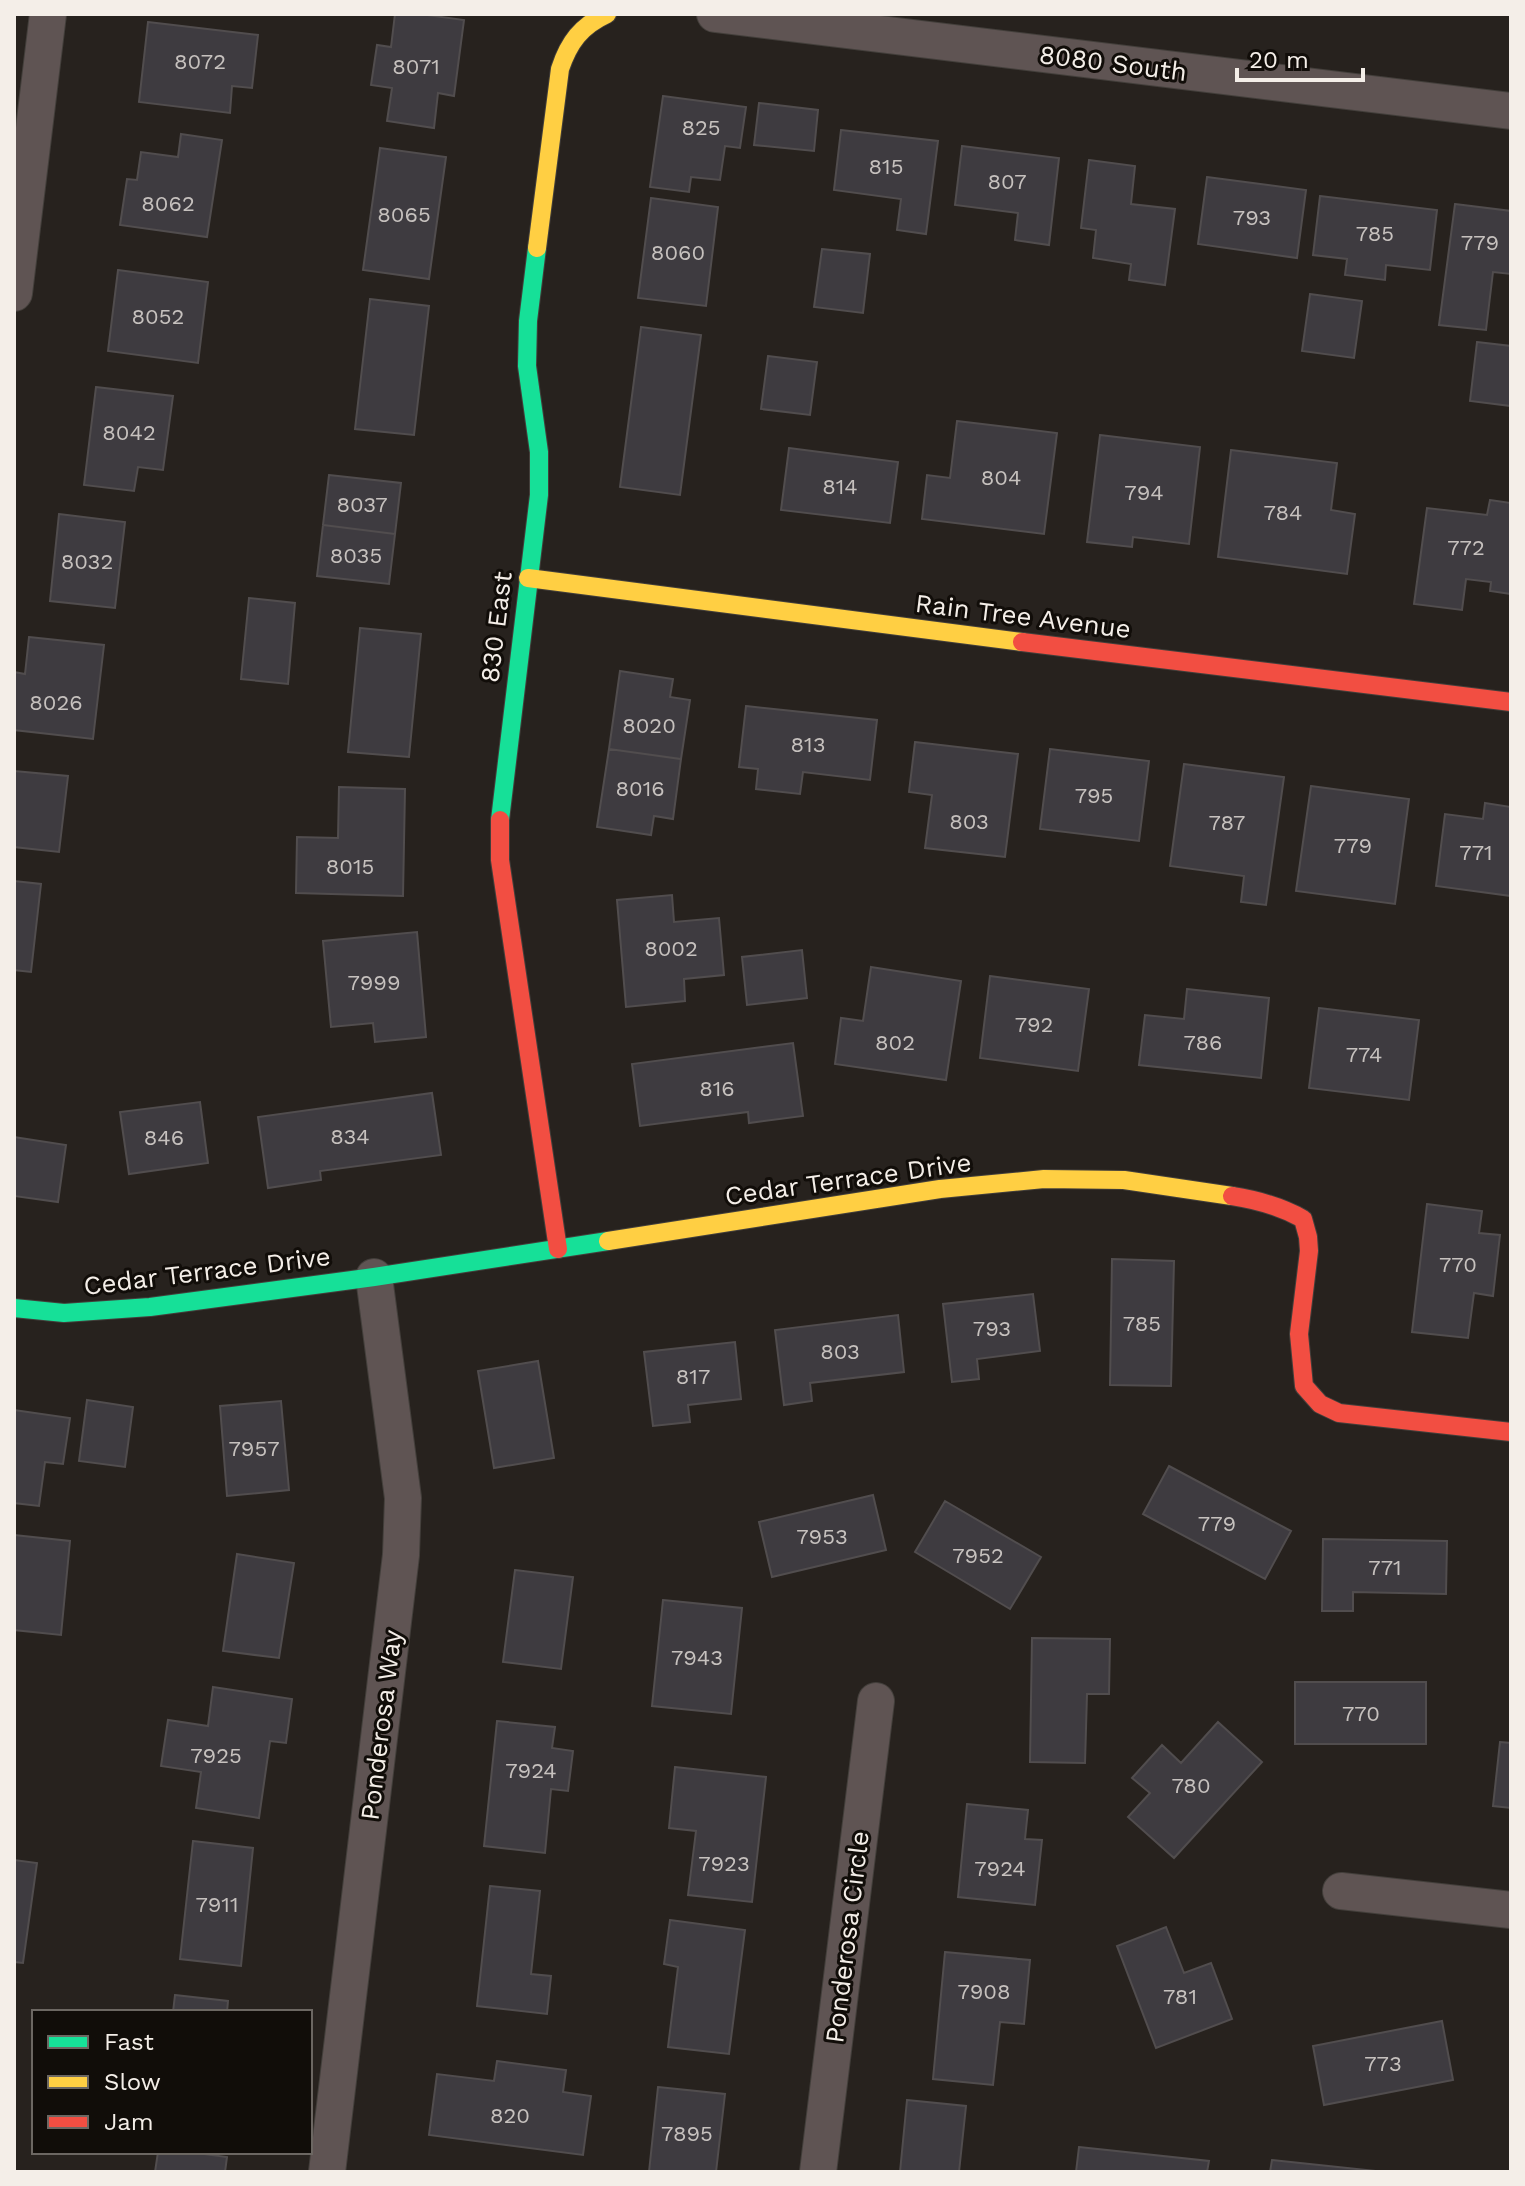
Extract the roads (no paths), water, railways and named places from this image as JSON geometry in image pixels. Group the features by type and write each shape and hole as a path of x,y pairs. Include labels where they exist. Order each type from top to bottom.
{"street":[{"path":"14,293 48,14"},
{"name":"8080 South","path":"715,14 1511,111"},
{"name":"830 East","path":"558,1249 500,860 500,815 539,495 539,452 527,366 528,321 557,81 562,58 573,36 599,17"},
{"name":"Rain Tree Avenue","path":"528,578 1511,702"},
{"name":"Cedar Terrace Drive","path":"14,1308 64,1313 150,1307 374,1277 940,1189 1044,1179 1124,1180 1261,1200 1303,1219 1308,1237 1309,1267 1299,1334 1304,1386 1320,1404 1339,1413 1511,1432"},
{"name":"Ponderosa Way","path":"327,2172 401,1555 403,1498 374,1277"},
{"name":"Ponderosa Circle","path":"818,2172 876,1701"},
{"path":"1341,1891 1511,1910"}]}
